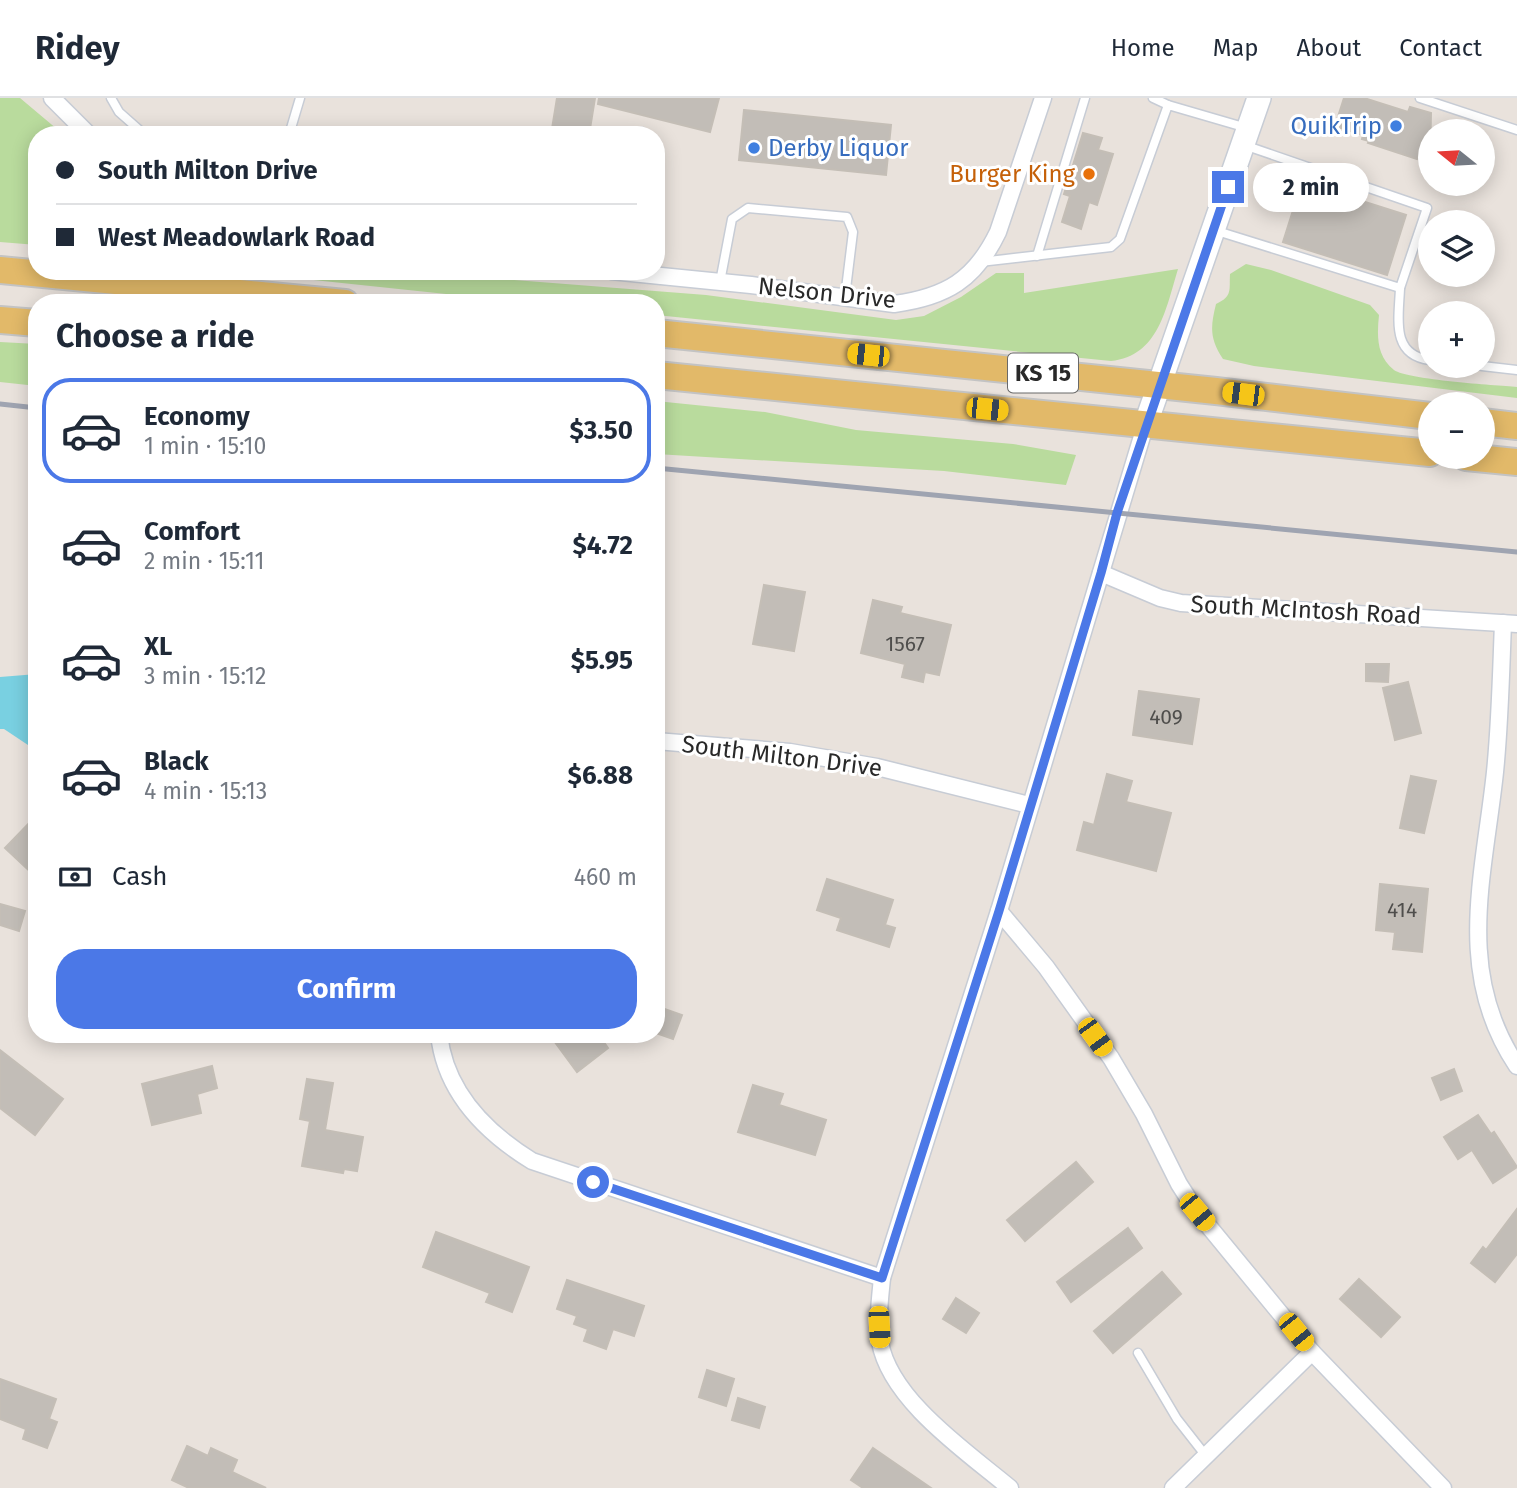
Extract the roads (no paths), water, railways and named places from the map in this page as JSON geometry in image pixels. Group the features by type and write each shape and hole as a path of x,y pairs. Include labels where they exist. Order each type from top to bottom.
{"main road":[{"path":"1146,423 1259,98"},
{"path":"5,272 28,274"},
{"path":"93,280 246,294"},
{"path":"0,320 28,322"},
{"name":"KS 15","path":"665,334 1418,415"},
{"name":"KS 15","path":"665,376 1418,452"},
{"path":"1495,423 1517,426"},
{"path":"1495,460 1517,462"}],"street":[{"path":"52,98 80,126"},
{"name":"Nelson Drive","path":"665,277 894,304 917,301 955,286 981,262 998,232 1043,98"},
{"path":"1010,1488 915,1407 892,1374 880,1344 878,1311 882,1278 999,911 1146,423"},
{"name":"South McIntosh Road","path":"1101,573 1160,598 1181,603 1510,624"},
{"path":"1510,624 1477,905 1477,943 1484,992 1495,1029 1517,1066"},
{"name":"South Milton Drive","path":"665,742 790,752 877,767 1030,805"},
{"path":"999,911 1046,967 1111,1058 1197,1212 1312,1352 1443,1488"},
{"path":"441,1043 445,1066 459,1096 506,1146 532,1161 882,1278"},
{"path":"1173,1488 1312,1352"}],"lane":[{"path":"111,98 119,112 135,126"},
{"path":"292,126 300,98"},
{"path":"1037,256 1085,98"},
{"path":"1153,98 1427,208 1400,288 1398,332 1401,343 1418,357"},
{"path":"1420,98 1517,130"},
{"path":"981,262 1111,247 1120,239 1168,105"},
{"path":"720,282 732,219 748,208 847,217 853,232 845,297"},
{"path":"1214,230 1400,288"},
{"path":"1495,367 1517,370"},
{"path":"1138,1353 1177,1419 1206,1456"}],"water":[{"path":"28,675 28,745 0,729 0,677"}],"railway":[{"path":"0,404 28,407"},
{"path":"665,469 1517,552"}],"place":[{"name":"QuikTrip","path":"1396,126"},
{"name":"Derby Liquor","path":"754,148"},
{"name":"Burger King","path":"1089,174"}]}
